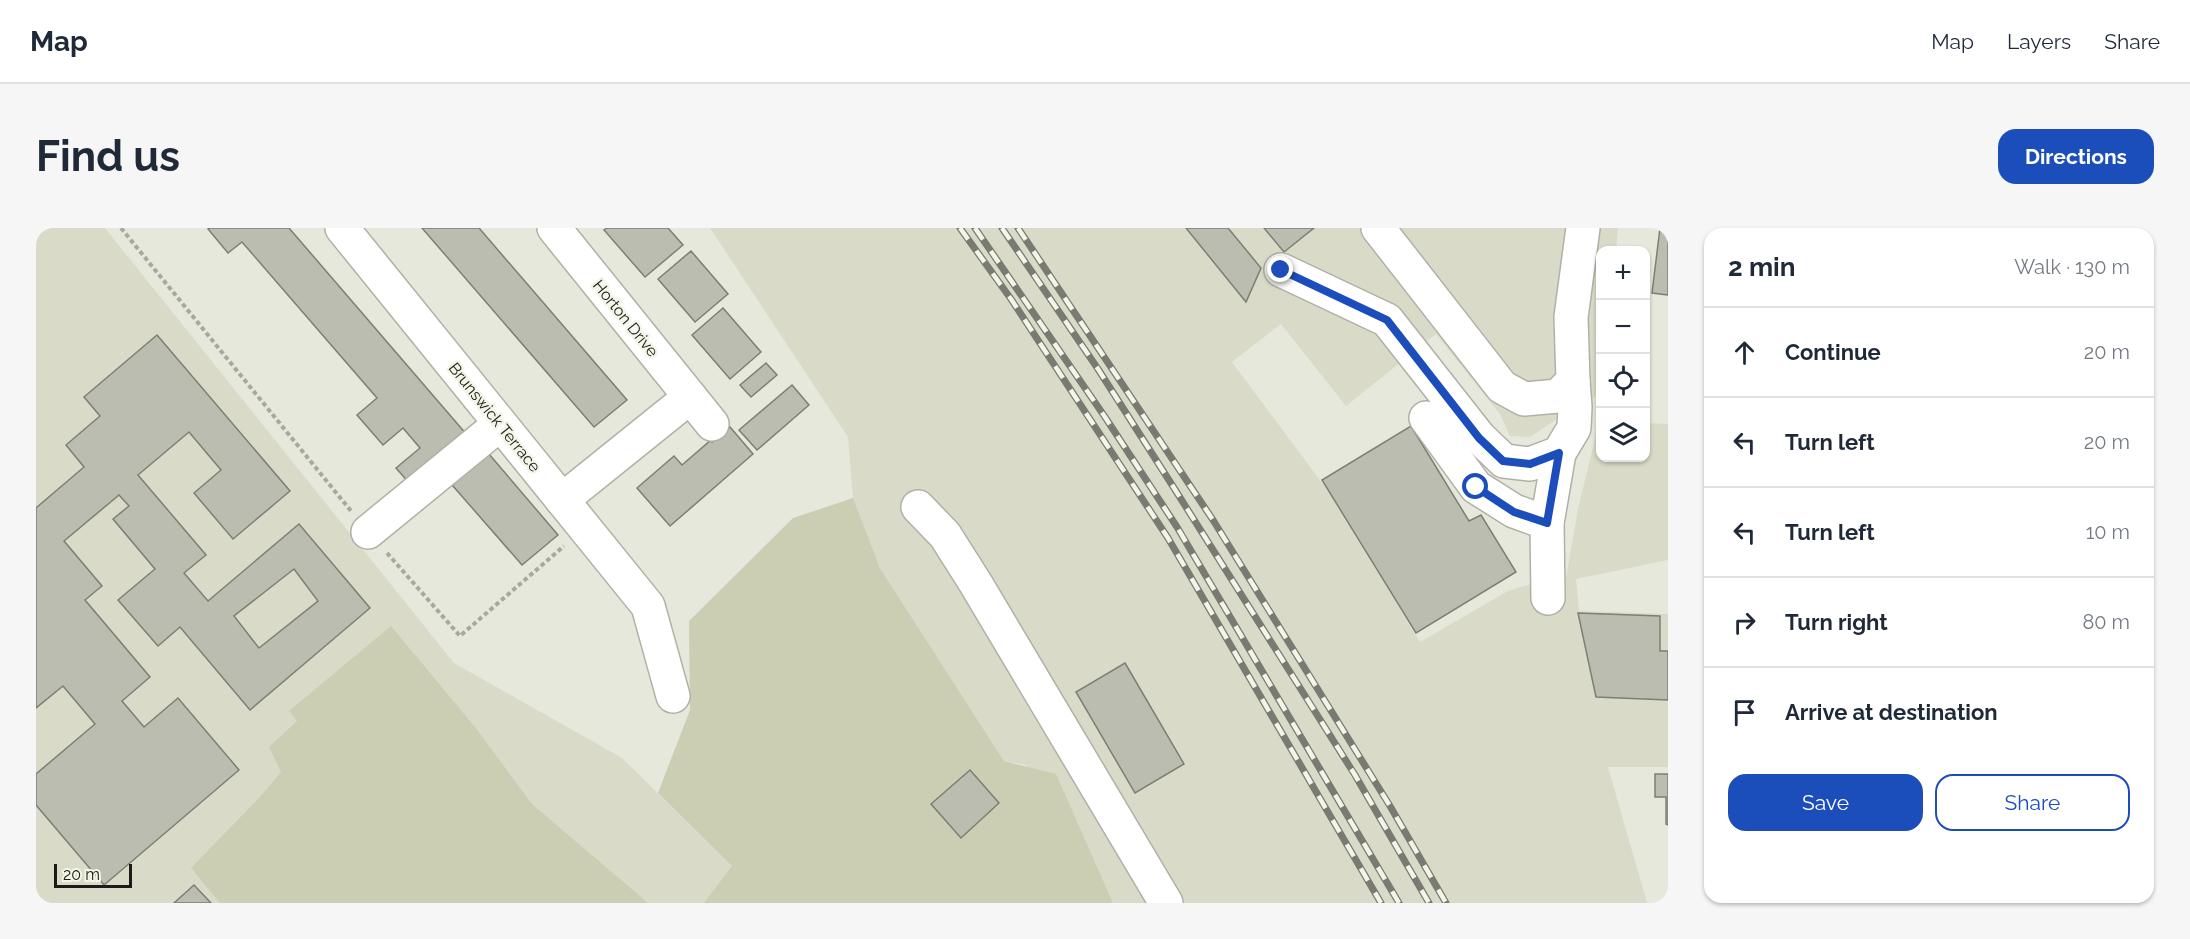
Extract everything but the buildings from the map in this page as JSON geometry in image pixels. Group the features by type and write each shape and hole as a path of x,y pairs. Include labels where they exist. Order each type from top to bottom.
{"street":[{"name":"Brunswick Terrace","path":"342,228 648,606 673,696"},
{"path":"1378,228 1502,387 1524,399 1558,396 1573,381"},
{"path":"1548,598 1547,523 1559,453 1574,428 1571,317 1583,228"},
{"name":"Horton Drive","path":"565,232 712,424"},
{"path":"1281,270 1387,320 1479,438 1503,461 1530,464 1559,453"},
{"path":"562,500 690,397"},
{"path":"1426,418 1476,487 1514,512 1547,523"},
{"path":"368,531 500,424"},
{"path":"918,507 945,535 976,584 1166,903"}],"path":[{"path":"121,228 368,531 460,636 585,528"}],"shaded area":[{"path":"36,228 105,228 454,663 622,758 770,903 36,903"},
{"path":"710,228 1618,228 1616,246 1596,246 1596,396 1575,407 1530,437 1510,436 1500,414 1436,334 1346,406 1281,324 1232,362 1328,491 1420,642 1508,591 1548,579 1566,578 1578,509 1596,434 1596,462 1650,462 1650,423 1668,424 1668,560 1576,579 1579,611 1668,614 1668,767 1608,767 1647,903 1113,903 1026,765 1004,761 880,568 853,498 848,437"},
{"path":"853,498 880,568 1004,761 1056,774 1113,903 704,903 732,866 658,793 690,710 689,621 793,518"},
{"path":"391,626 475,727 532,804 648,903 220,903 191,868 281,772 269,747 297,721 289,711"}],"railway":[{"path":"960,228 1011,299 1168,538 1381,903"},
{"path":"975,228 1105,417 1177,527 1399,903"},
{"path":"1002,228 1098,369 1174,488 1355,775 1429,903"},
{"path":"1018,228 1213,520 1390,806 1446,903"}],"route":[{"path":"1281,270 1387,320 1479,438 1503,461 1530,464 1559,453 1547,523 1514,512 1476,487"}]}
